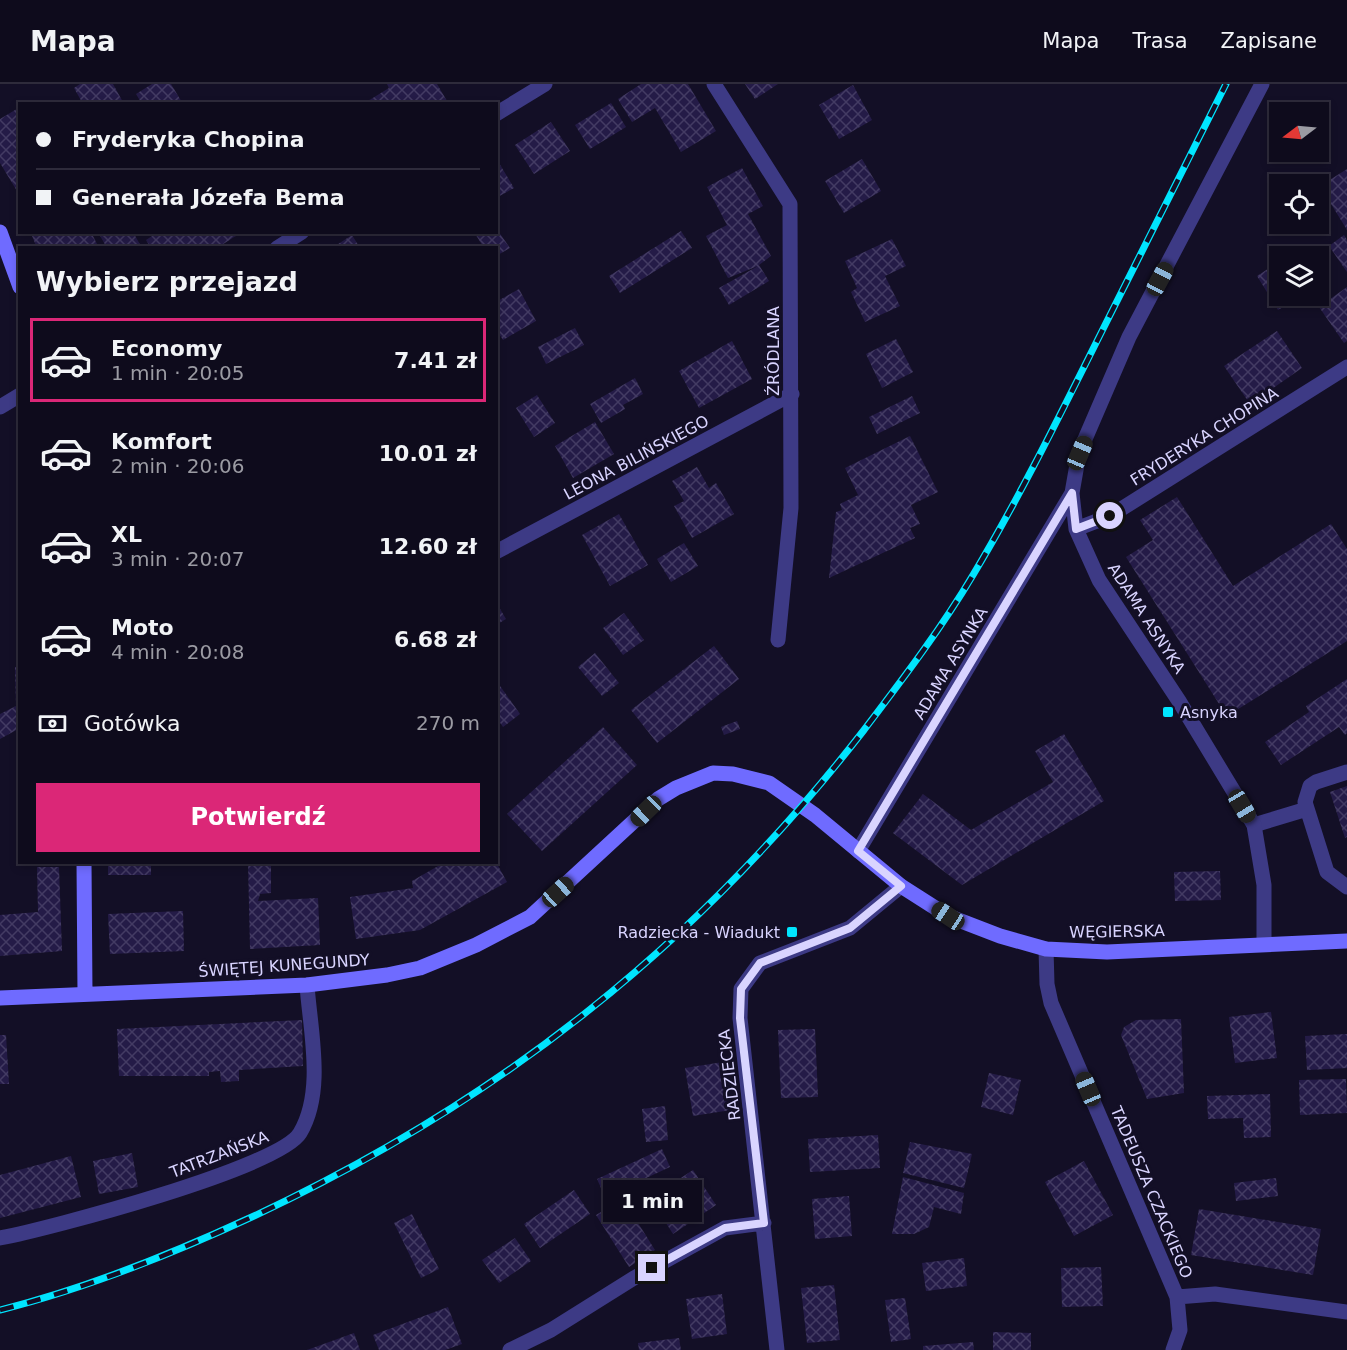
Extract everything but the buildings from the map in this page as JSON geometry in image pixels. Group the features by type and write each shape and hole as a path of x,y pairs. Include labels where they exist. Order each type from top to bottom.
{"main road":[{"path":"0,232 18,282"},
{"name":"ŚWIĘTEJ KUNEGUNDY","path":"0,998 307,985 364,979 420,968 503,932 543,906 658,800 676,788 713,773 733,774 770,783 901,886"},
{"path":"84,864 85,994"},
{"name":"WĘGIERSKA","path":"901,886 948,916 999,936 1046,949 1107,952 1347,941"}],"street":[{"path":"498,113 545,84"},
{"name":"ŹRÓDLANA","path":"714,84 790,204 791,508 778,640"},
{"name":"ADAMA ASNYKA","path":"1262,84 1129,337 1080,453 1072,493 1076,529 1099,580 1179,701 1254,825 1264,885 1264,944"},
{"path":"280,246 299,234"},
{"name":"FRYDERYKA CHOPINA","path":"1076,529 1110,516 1347,366"},
{"name":"LEONA BILIŃSKIEGO","path":"498,551 792,394"},
{"path":"0,407 18,396"},
{"name":"ADAMA ASYNKA","path":"858,851 1072,493"},
{"path":"1347,772 1310,786 1305,796 1327,872 1347,887"},
{"path":"1254,825 1307,809"},
{"name":"RADZIECKA","path":"777,1350 740,1018 741,989 760,963 850,928 901,886"},
{"name":"TADEUSZA CZACKIEGO","path":"1046,949 1051,1003 1177,1297 1180,1330 1176,1348"},
{"name":"TATRZAŃSKA","path":"0,1238 41,1230 159,1196 276,1153 299,1135 309,1107 314,1075 307,985"},
{"path":"510,1350 551,1330 634,1278 725,1228 764,1223"},
{"path":"1177,1297 1215,1294 1347,1312"}],"railway":[{"path":"0,1310 97,1281 223,1230 344,1171 430,1122 511,1068 589,1010 663,947 733,880 800,808 864,730 921,654 961,595 1037,460 1226,84"}],"place":[{"name":"Asnyka","path":"1168,712"},
{"name":"Radziecka - Wiadukt","path":"792,932"}],"route":[{"path":"652,1268 725,1228 764,1223 740,1018 741,989 760,963 850,928 901,886 858,851 1072,493 1076,529 1110,516"}]}
